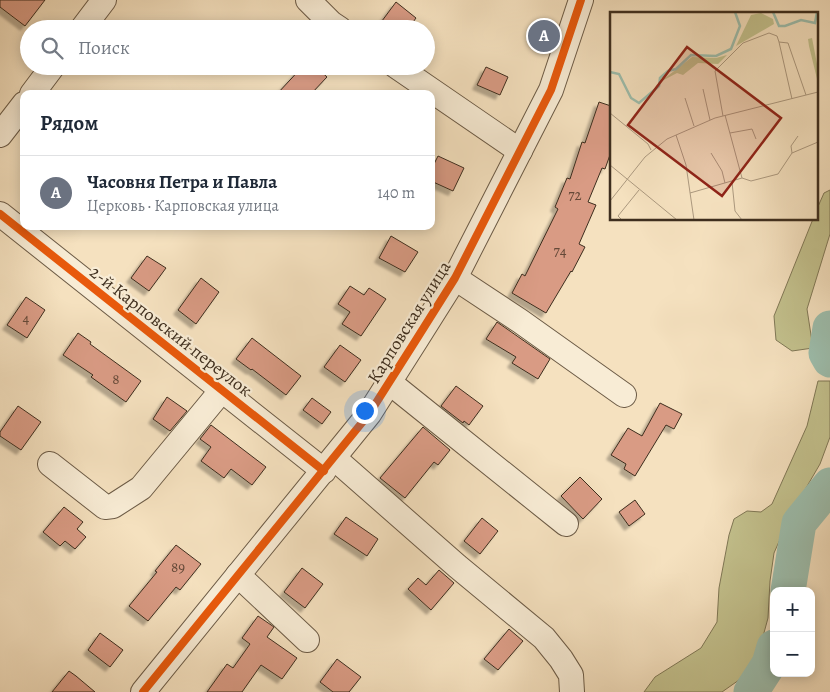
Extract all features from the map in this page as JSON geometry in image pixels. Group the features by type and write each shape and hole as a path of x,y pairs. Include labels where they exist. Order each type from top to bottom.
{"street":[{"path":"89,20 104,0"},
{"path":"308,0 328,20"},
{"name":"Карповская улица","path":"143,692 369,414 390,382 455,278 551,90 581,0"},
{"path":"41,90 48,75"},
{"path":"409,75 431,90"},
{"path":"435,93 520,151"},
{"path":"2,123 20,107"},
{"name":"2-й Карповский переулок","path":"0,214 20,230"},
{"name":"2-й Карповский переулок","path":"20,230 222,390 329,464 544,638 571,675 572,692"},
{"path":"455,278 520,320 624,395"},
{"path":"390,382 566,524"},
{"path":"50,464 105,507 112,506 141,488 222,390"},
{"path":"238,575 308,640"}],"shaded area":[{"path":"830,190 830,234 807,309 813,348 792,351 776,340 774,316 813,220 818,220 818,206 824,193"},
{"path":"818,381 830,381 830,437 820,464 792,512 774,553 768,618 758,655 739,680 722,692 644,692 655,677 701,648 717,622 719,588 734,519 747,511 761,512 772,504 807,426"}],"building":[{"path":"0,0 45,0 30,20 20,20 20,22 0,7"},
{"path":"396,2 416,18 415,20 383,20"},
{"path":"486,67 508,77 500,95 477,85"},
{"path":"295,75 325,75 327,77 315,90 281,90"},
{"path":"599,102 610,106 610,155 605,169 602,168 588,202 596,205 579,244 585,247 572,272 546,313 512,293 522,274 525,276 558,209 555,207 567,178 570,179 582,142 585,143"},
{"path":"438,156 464,168 453,191 435,183 435,162"},
{"path":"391,236 418,252 405,272 379,258"},
{"path":"147,256 166,268 149,291 131,278"},
{"path":"201,278 219,292 196,324 178,310"},
{"path":"350,286 364,295 369,288 386,299 361,336 342,324 350,312 338,304"},
{"path":"26,297 45,310 27,338 7,325"},
{"path":"497,322 550,359 538,379 512,363 516,357 486,339"},
{"path":"78,333 141,381 126,402 91,377 93,375 63,355"},
{"path":"252,338 301,376 286,395 236,359"},
{"path":"340,345 361,360 345,382 324,367"},
{"path":"456,386 483,406 469,425 464,421 463,423 441,406"},
{"path":"167,397 187,411 170,431 153,419"},
{"path":"312,398 331,412 322,424 303,410"},
{"path":"660,403 682,414 674,429 666,425 635,476 624,469 626,464 611,455 628,428 642,436"},
{"path":"18,406 41,422 21,450 0,436 0,432"},
{"path":"211,425 266,467 252,485 231,469 224,478 201,461 211,447 200,439"},
{"path":"423,427 450,450 438,465 434,462 405,498 380,478"},
{"path":"580,477 602,499 583,519 561,496"},
{"path":"635,500 645,514 629,526 619,512"},
{"path":"64,507 83,522 77,529 86,537 75,549 65,541 60,546 43,532"},
{"path":"346,517 378,539 367,556 334,534"},
{"path":"482,518 498,531 480,554 464,541"},
{"path":"176,545 201,564 180,590 176,587 148,621 129,606"},
{"path":"302,568 323,584 305,608 284,592"},
{"path":"439,570 454,583 431,610 408,589 418,578 426,585"},
{"path":"258,616 274,627 267,637 297,658 282,679 261,665 242,692 207,692 227,664 233,668 250,644 242,638"},
{"path":"509,629 523,641 498,670 484,659"},
{"path":"100,633 123,650 110,667 88,650"},
{"path":"337,659 361,677 349,692 333,692 320,682"},
{"path":"69,671 76,676 95,692 52,692"}],"waterway":[{"path":"830,328 826,353 830,360"},
{"path":"789,587 799,523 830,485"},
{"path":"751,692 770,661"}],"cycle path":[{"path":"143,692 369,414 416,340 455,278 551,90 581,0"},
{"path":"0,214 20,230"},
{"path":"20,230 324,471"}],"place":[{"name":"Часовня Петра и Павла","path":"544,36"}]}
